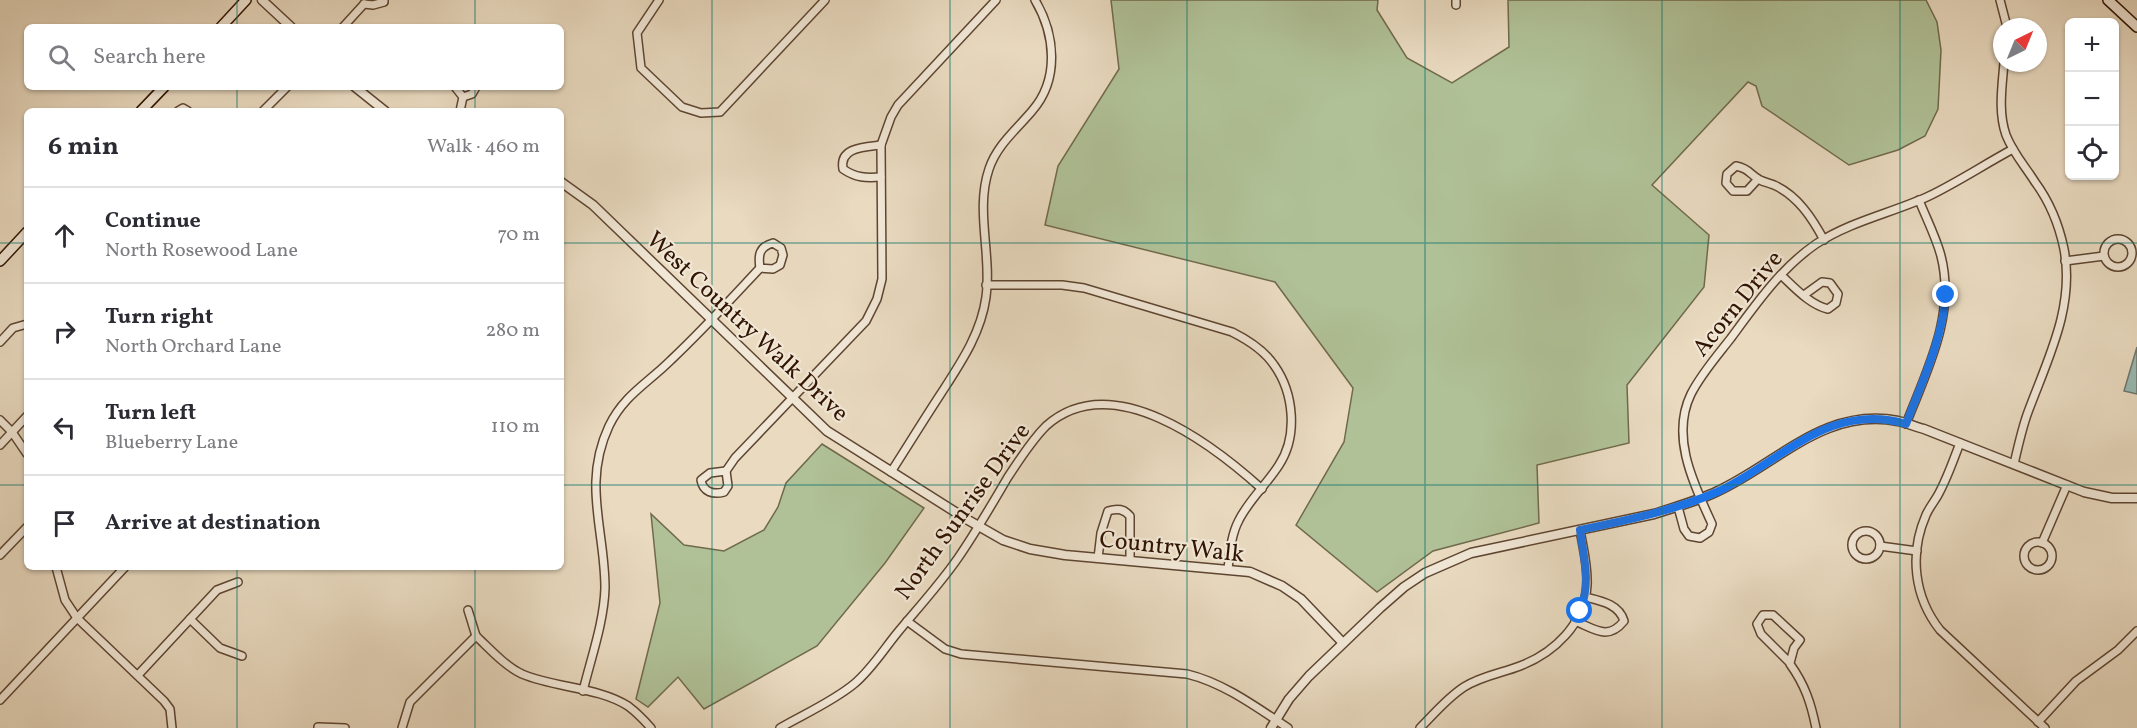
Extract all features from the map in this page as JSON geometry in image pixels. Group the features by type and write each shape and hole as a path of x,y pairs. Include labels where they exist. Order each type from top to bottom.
{"main road":[{"path":"223,24 246,0"},
{"path":"2108,0 2137,27"},
{"path":"144,108 161,90"},
{"path":"0,261 24,235"}],"street":[{"path":"262,0 288,24"},
{"path":"345,24 363,2 373,5 384,2 384,0"},
{"path":"659,0 637,33 640,68 682,107 700,113 720,112 825,0"},
{"path":"726,471 735,458 866,321 877,299 882,279 881,145 891,117 898,105 996,0"},
{"path":"891,472 978,332 984,310 986,285 984,199 988,171 1003,142 1041,99 1050,73 1050,36 1044,16 1035,0"},
{"path":"2000,0 2005,18"},
{"path":"2003,72 2000,100 2006,135 2048,203 2060,232 2065,261 2065,305 2060,328 2027,414 2014,464"},
{"path":"266,108 284,90"},
{"path":"359,90 381,108"},
{"path":"457,90 464,97"},
{"path":"464,97 472,94 474,90"},
{"path":"461,108 464,97"},
{"path":"881,145 852,150 844,156 842,162 843,169 853,176 881,177"},
{"name":"Acorn Drive","path":"1678,507 1684,529 1689,536 1700,538 1709,532 1712,524 1700,498 1684,451 1683,421 1686,407 1699,381 1781,275 1801,256 1824,240 1856,224 1919,200 2013,148"},
{"path":"1758,179 1747,191 1733,191 1726,183 1727,174 1736,166 1748,168 1758,179 1787,192 1799,203 1812,218 1824,240"},
{"name":"West Country Walk Drive","path":"564,184 593,205 827,431 978,526"},
{"path":"1906,424 1939,338 1946,295 1940,255 1919,200"},
{"path":"2116,239 2126,241 2133,252 2130,261 2122,267 2109,264 2104,256 2105,246 2116,239"},
{"path":"2065,261 2104,256"},
{"path":"583,691 604,601 605,586 595,494 597,466 603,442 620,408 633,392 671,361 760,268"},
{"path":"1781,275 1804,295 1820,307 1827,309 1836,303 1838,294 1830,283 1822,282 1804,295"},
{"path":"986,285 1062,285 1084,288 1232,332 1248,340 1274,365 1283,381 1291,411 1291,432 1280,463 1239,518 1231,544 1228,569"},
{"path":"0,342 14,328 24,324"},
{"name":"North Sunrise Drive","path":"780,728 855,684 957,560 1022,456 1047,425 1063,415 1078,409 1102,405 1122,406 1168,421 1229,460 1262,489"},
{"path":"0,445 24,419"},
{"path":"1273,724 1289,699 1343,643 1404,587 1446,563 1471,553 1678,507 1720,490 1821,429 1855,420 1872,419 1906,424 2084,492 2112,498 2137,498"},
{"path":"0,420 24,450"},
{"path":"1960,443 1939,495 1926,513 1920,531 1915,563 1920,594 1940,630 2045,728"},
{"path":"2042,543 2067,485"},
{"path":"1098,558 1104,521 1108,511 1116,508 1125,510 1130,516 1130,560"},
{"name":"Country Walk","path":"978,526 1004,540 1030,549 1065,555 1250,572 1282,586 1300,599 1343,643"},
{"path":"0,555 24,530"},
{"path":"1420,728 1450,698 1465,687 1482,678 1538,659 1569,632 1585,597 1587,572 1580,530"},
{"path":"1866,530 1875,533 1880,546 1877,554 1864,559 1853,550 1852,541 1857,533 1866,530"},
{"path":"2033,543 2042,543 2052,552 2051,561 2042,570 2032,569 2028,567 2024,558 2026,549 2033,543"},
{"path":"1880,546 1917,551"},
{"path":"57,570 65,600 77,618 164,701 170,709 172,728"},
{"path":"0,700 122,570"},
{"path":"138,675 217,590 238,582"},
{"path":"1575,621 1604,633 1616,630 1624,621 1622,613 1612,605 1585,597"},
{"path":"468,610 476,636 520,673 607,697 626,705 651,728"},
{"path":"1790,663 1794,648 1800,640 1773,615 1763,615 1757,624 1761,634 1790,663 1807,690 1812,703 1816,728"},
{"path":"190,620 220,648 242,656"},
{"path":"907,621 938,645 962,654 1187,674 1204,678 1226,689 1273,724 1288,728"},
{"path":"2038,722 2076,681 2118,650 2137,631"},
{"path":"402,728 410,702 476,636"},
{"path":"318,727 345,728"}],"green space":[{"path":"1111,0 1378,0 1377,10 1407,58 1452,83 1509,47 1508,0 1926,0 1937,22 1941,50 1938,109 1925,136 1898,150 1849,165 1762,106 1756,86 1748,82 1652,185 1709,235 1704,287 1627,385 1629,443 1537,465 1539,523 1433,551 1377,592 1296,525 1344,442 1353,388 1275,282 1045,225 1058,166 1119,69"},
{"path":"822,444 924,508 885,563 817,646 704,709 678,677 648,707 636,699 660,603 651,514 684,545 724,551 764,530 778,507 786,483"}],"water":[{"path":"2137,347 2137,394 2124,391"}],"route":[{"path":"1580,611 1587,587 1587,572 1580,530 1653,514 1720,490 1821,429 1855,420 1898,421 1906,424 1939,338 1946,295"}]}
